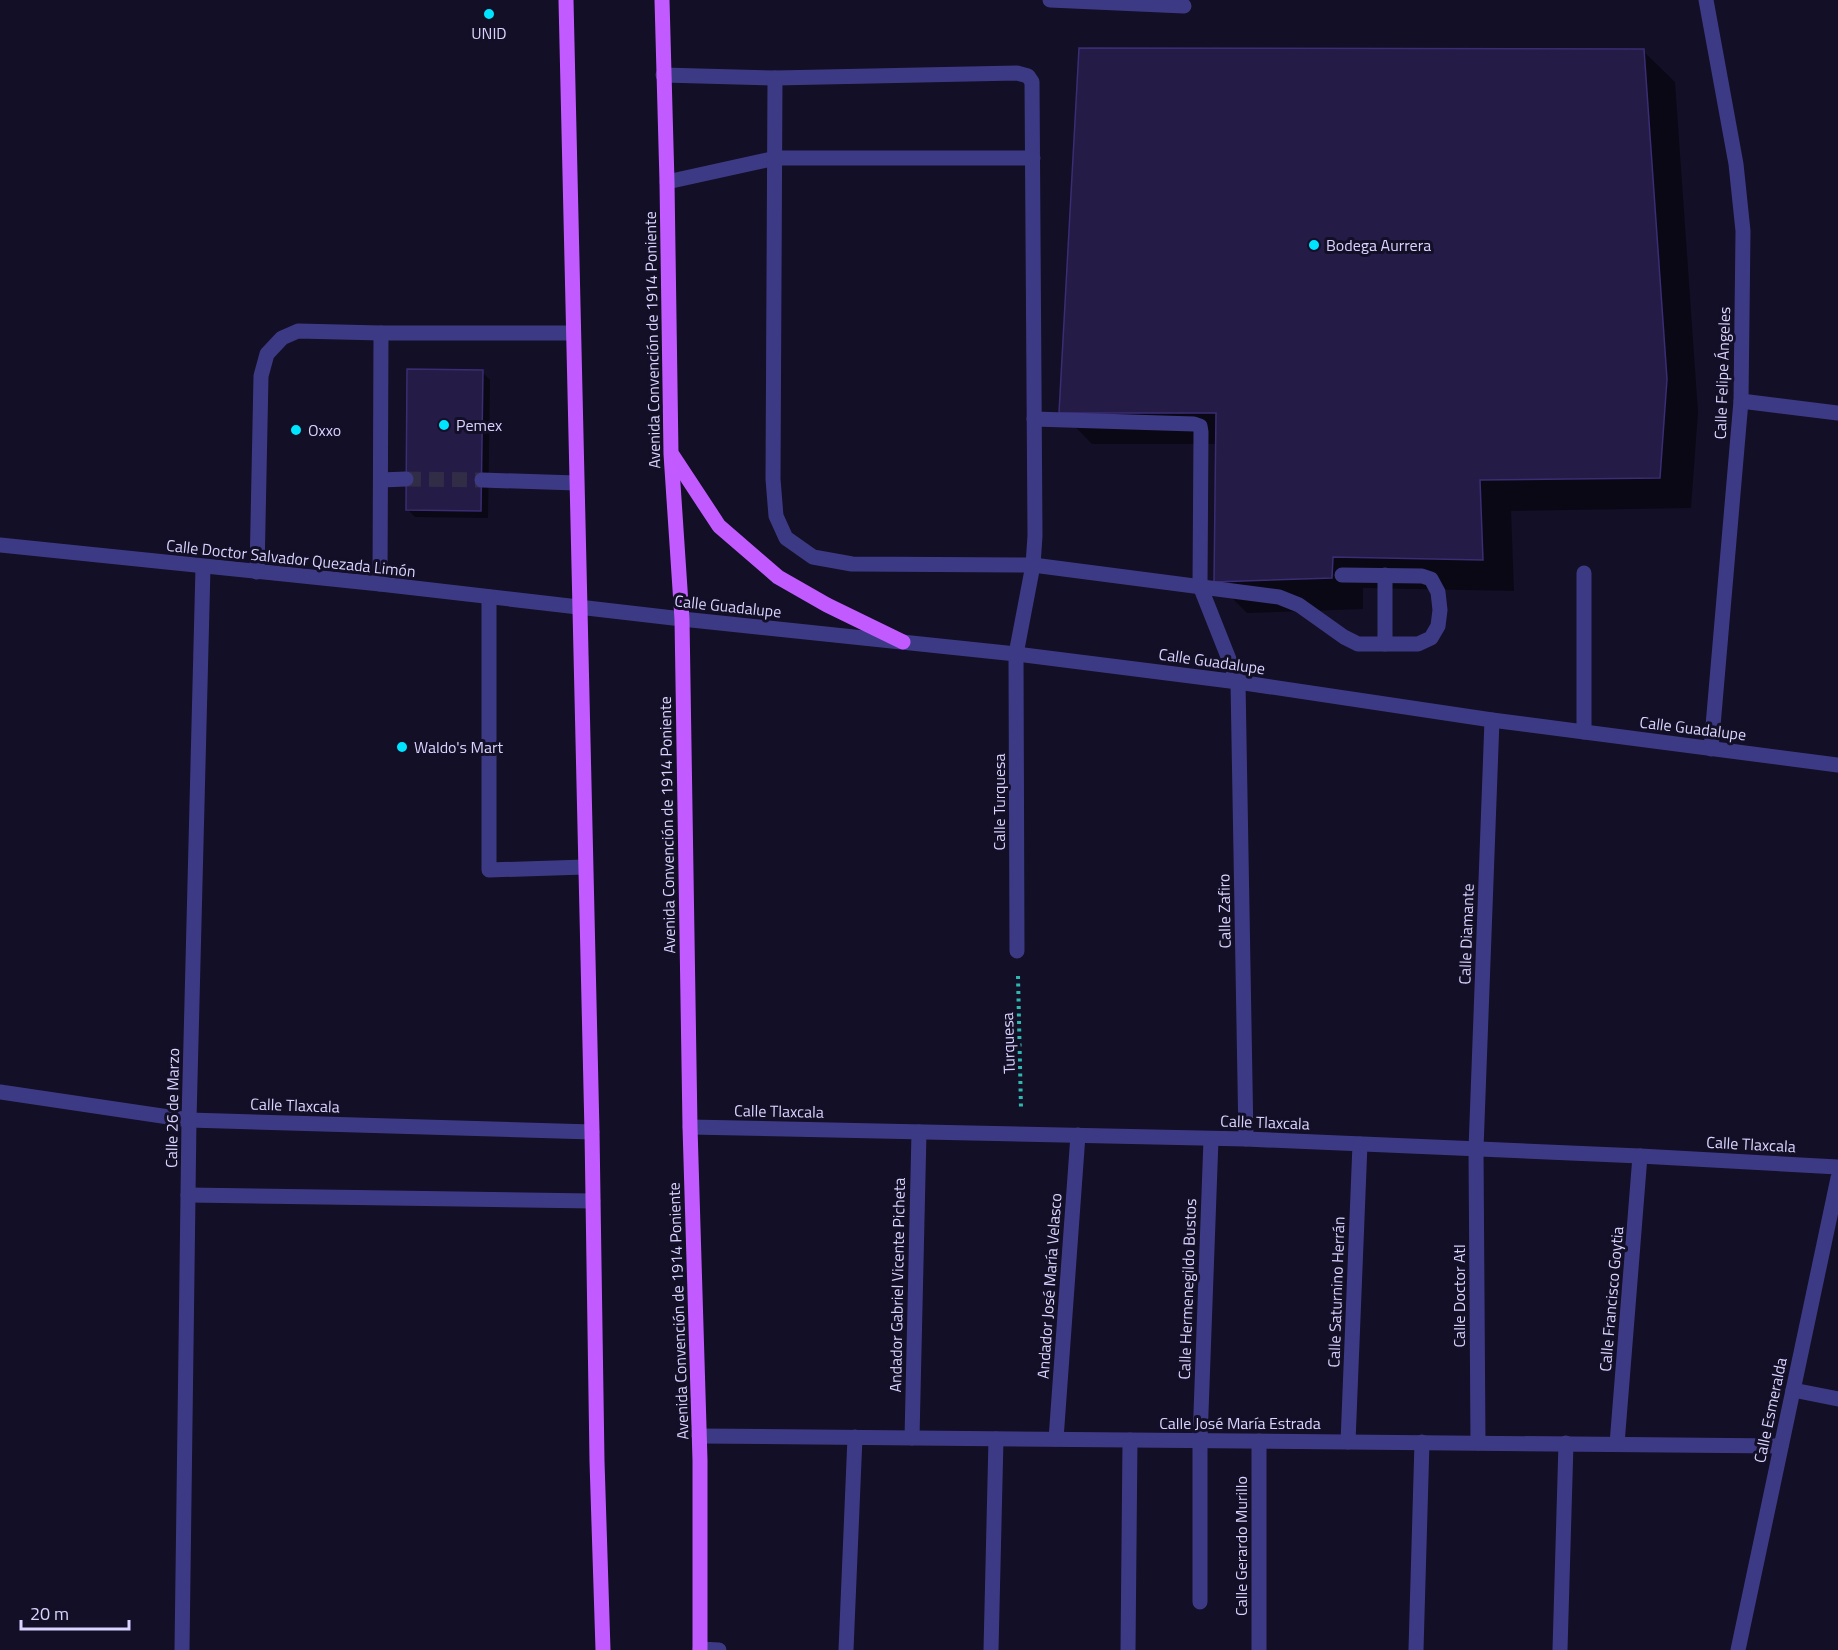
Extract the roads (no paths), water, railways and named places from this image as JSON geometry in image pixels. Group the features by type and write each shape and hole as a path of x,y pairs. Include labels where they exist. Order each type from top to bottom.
{"main road":[{"path":"566,0 603,1650"},
{"name":"Avenida Convención de 1914 Poniente","path":"662,0 671,454 682,619 690,1127 699,1436 700,1650"},
{"path":"671,454 719,526 778,578 826,605 903,642"}],"street":[{"path":"1050,0 1184,6"},
{"name":"Calle Felipe Ángeles","path":"1706,0 1736,164 1743,231 1741,401 1711,749"},
{"name":"Calle Turquesa","path":"776,78 1017,73 1028,76 1032,82 1035,536 1033,565 1017,654 1017,951"},
{"path":"663,75 776,78 773,479 776,516 786,538 813,557 852,564 1033,565 1279,597 1299,605 1344,637 1358,644 1418,644 1431,638 1438,626 1440,610 1437,592 1431,579 1422,576 1342,574"},
{"path":"667,182 776,158 1033,158"},
{"path":"257,572 261,376 267,354 282,338 298,331 573,333"},
{"path":"380,584 381,333"},
{"path":"1741,401 1838,413"},
{"path":"1034,419 1200,426 1202,432 1200,586 1238,682"},
{"path":"381,480 406,479"},
{"path":"482,480 576,483"},
{"name":"Calle Doctor Salvador Quezada Limón","path":"0,545 380,584 579,608"},
{"name":"Calle 26 de Marzo","path":"182,1650 189,1120 203,567"},
{"path":"1584,573 1584,732"},
{"path":"1385,575 1385,644"},
{"path":"489,597 489,870 585,867"},
{"name":"Calle Guadalupe","path":"579,608 1017,654 1238,682 1492,720 1838,765"},
{"name":"Calle Zafiro","path":"1238,682 1246,1139"},
{"name":"Calle Diamante","path":"1476,1149 1492,720"},
{"name":"Calle Tlaxcala","path":"0,1092 189,1120 592,1132"},
{"name":"Calle Tlaxcala","path":"690,1127 1246,1139 1838,1167"},
{"name":"Andador Gabriel Vicente Picheta","path":"912,1438 919,1132"},
{"name":"Andador José María Velasco","path":"1056,1439 1078,1135"},
{"name":"Calle Hermenegildo Bustos","path":"1200,1602 1200,1440 1211,1139"},
{"name":"Calle Saturnino Herrán","path":"1348,1442 1360,1144"},
{"name":"Calle Doctor Atl","path":"1476,1149 1478,1443"},
{"name":"Calle Francisco Goytia","path":"1617,1444 1640,1156"},
{"name":"Calle Esmeralda","path":"1738,1650 1838,1178"},
{"path":"188,1195 593,1201"},
{"path":"1793,1390 1838,1400"},
{"name":"Calle José María Estrada","path":"699,1436 1781,1446"},
{"path":"846,1650 855,1437"},
{"path":"991,1650 996,1439"},
{"path":"1128,1650 1130,1440"},
{"name":"Calle Gerardo Murillo","path":"1259,1441 1259,1650"},
{"path":"1416,1650 1422,1442"},
{"path":"1560,1650 1566,1443"},
{"path":"700,1650 719,1650"}],"tunnel":[{"path":"406,479 482,480"}],"place":[{"name":"UNID","path":"489,14"},
{"name":"Bodega Aurrera","path":"1314,245"},
{"name":"Pemex","path":"444,425"},
{"name":"Oxxo","path":"296,430"},
{"name":"Waldo's Mart","path":"402,747"}]}
